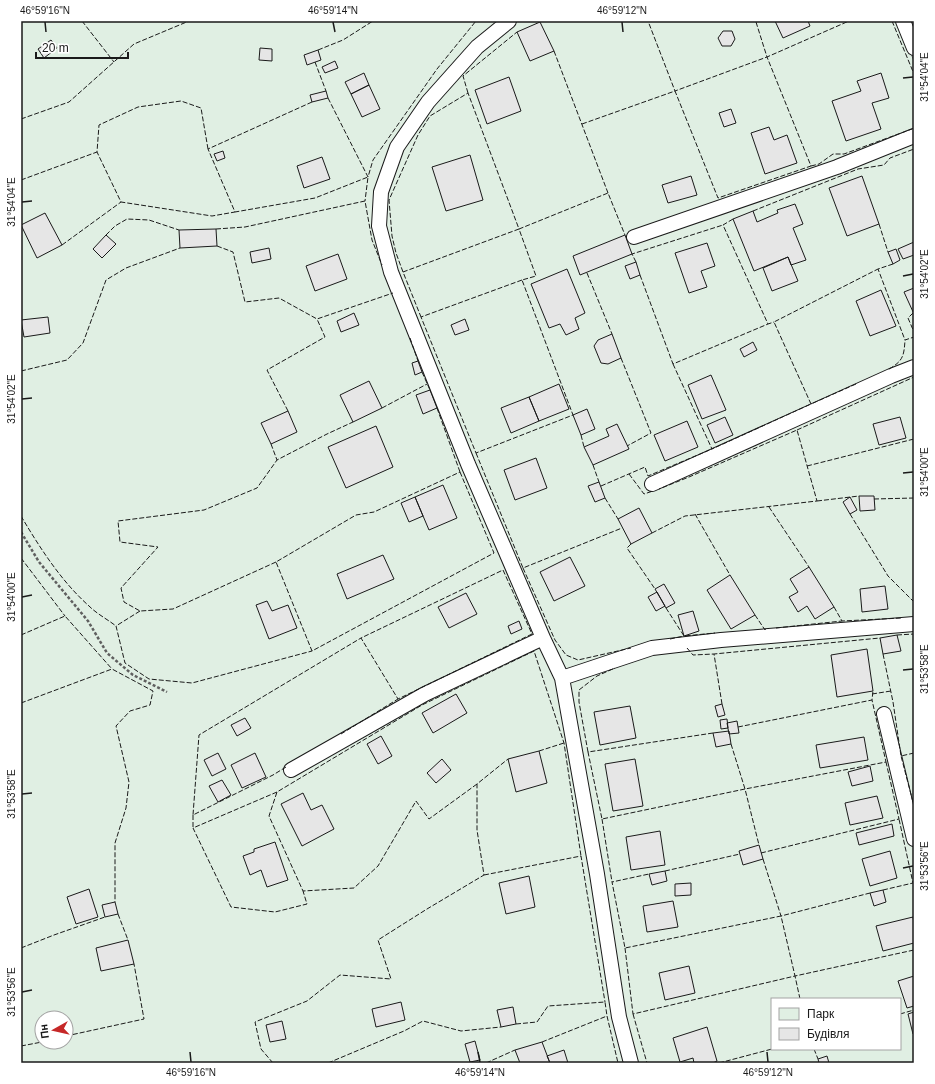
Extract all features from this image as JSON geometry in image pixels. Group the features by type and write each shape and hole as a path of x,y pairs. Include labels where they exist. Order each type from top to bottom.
{"lane":[{"path":"509,21 477,47 433,96 397,148 381,192 379,226 391,272 468,464 543,638 562,678 597,874 619,1017 631,1063"},
{"path":"903,21 914,48"},
{"path":"634,237 837,167 914,136"},
{"path":"652,484 890,376 914,367"},
{"path":"562,678 652,648 721,640 914,624"},
{"path":"291,770 425,694 543,638"},
{"path":"884,714 914,839"}],"path":[{"path":"21,532 39,562 88,621 107,653 134,675 166,692"}],"green space":[{"path":"21,21 898,21 914,61 914,1063 21,1063"}],"building":[{"path":"775,21 808,21 810,26 783,38"},
{"path":"540,22 554,51 530,61 517,32"},
{"path":"723,31 732,31 735,39 731,46 722,46 718,38"},
{"path":"51,40 57,48 44,58 38,49"},
{"path":"260,48 272,49 272,61 259,60"},
{"path":"318,50 321,60 307,65 304,55"},
{"path":"335,61 338,68 325,73 322,67"},
{"path":"364,73 369,85 351,94 345,82"},
{"path":"881,73 889,98 872,103 881,129 846,141 832,101 861,91 857,81"},
{"path":"509,77 521,111 487,124 475,90"},
{"path":"369,85 380,109 362,117 351,94"},
{"path":"326,91 328,98 312,102 310,95"},
{"path":"731,109 736,123 724,127 719,113"},
{"path":"769,127 774,140 787,135 797,163 765,174 751,133"},
{"path":"223,151 225,158 217,161 214,154"},
{"path":"470,155 483,200 446,211 432,167"},
{"path":"322,157 330,179 304,188 297,166"},
{"path":"691,176 697,195 668,203 662,185"},
{"path":"862,176 879,224 847,236 829,188"},
{"path":"795,204 803,224 793,228 806,260 791,265 788,257 754,271 733,219 753,211 757,222 778,213 777,210"},
{"path":"45,213 62,245 37,258 21,225"},
{"path":"216,229 217,246 180,248 179,230"},
{"path":"106,235 116,244 102,258 93,249"},
{"path":"625,235 632,254 580,275 573,256"},
{"path":"914,242 914,255 903,259 898,249"},
{"path":"707,243 715,266 701,271 707,287 689,293 675,253"},
{"path":"269,248 271,259 252,263 250,252"},
{"path":"896,249 900,260 893,264 888,252"},
{"path":"338,254 347,279 315,291 306,266"},
{"path":"788,257 798,281 772,291 763,268"},
{"path":"636,262 640,275 630,279 625,266"},
{"path":"567,269 585,313 575,318 579,329 566,335 560,324 549,328 531,284"},
{"path":"914,288 914,314 904,292"},
{"path":"881,290 896,326 870,336 856,301"},
{"path":"354,313 359,325 341,332 337,321"},
{"path":"48,317 50,333 24,337 21,320"},
{"path":"465,319 469,330 455,335 451,325"},
{"path":"612,334 621,358 608,364 601,363 594,346 598,340"},
{"path":"753,342 757,350 744,357 740,349"},
{"path":"418,361 422,372 415,375 412,363"},
{"path":"711,375 726,410 702,419 688,385"},
{"path":"369,381 382,408 353,422 340,395"},
{"path":"559,384 569,409 539,421 529,397"},
{"path":"430,390 437,408 423,414 416,395"},
{"path":"529,397 539,421 511,433 501,408"},
{"path":"587,409 595,429 581,435 573,415"},
{"path":"288,411 297,432 271,444 261,423"},
{"path":"725,417 733,435 715,443 707,425"},
{"path":"900,417 906,438 879,445 873,424"},
{"path":"687,421 698,447 665,461 654,435"},
{"path":"617,424 629,449 593,465 584,447 609,436 606,429"},
{"path":"376,426 393,467 346,488 328,447"},
{"path":"536,458 547,488 515,500 504,470"},
{"path":"599,482 605,498 595,502 588,486"},
{"path":"443,485 457,518 429,530 415,497"},
{"path":"859,496 874,496 875,510 860,511"},
{"path":"415,497 423,516 409,522 401,503"},
{"path":"850,497 857,510 850,514 843,502"},
{"path":"639,508 652,533 631,544 618,519"},
{"path":"383,555 394,579 347,599 337,574"},
{"path":"570,557 585,586 554,601 540,572"},
{"path":"809,567 834,607 815,619 807,606 798,612 789,597 798,592 790,579"},
{"path":"730,575 755,615 731,629 707,590"},
{"path":"664,584 675,603 666,608 655,589"},
{"path":"885,586 888,609 862,612 860,589"},
{"path":"657,592 665,606 656,611 648,597"},
{"path":"466,593 477,614 449,628 438,607"},
{"path":"267,601 272,611 288,605 297,628 269,639 256,605"},
{"path":"693,611 699,631 684,636 678,615"},
{"path":"519,621 522,629 511,634 508,626"},
{"path":"897,635 901,651 883,654 880,638"},
{"path":"867,649 873,691 837,697 831,655"},
{"path":"456,694 467,713 433,733 422,713"},
{"path":"722,704 725,715 718,717 715,706"},
{"path":"630,706 636,738 600,745 594,712"},
{"path":"245,718 251,728 237,736 231,725"},
{"path":"727,719 728,728 721,729 720,720"},
{"path":"737,721 739,733 729,734 727,723"},
{"path":"729,731 731,744 716,747 713,733"},
{"path":"381,736 392,756 378,764 367,744"},
{"path":"864,737 868,760 820,768 816,745"},
{"path":"539,751 547,783 516,792 508,759"},
{"path":"218,753 226,769 212,776 204,760"},
{"path":"255,753 266,777 242,788 231,765"},
{"path":"442,759 451,770 436,783 427,773"},
{"path":"635,759 643,806 613,811 605,764"},
{"path":"870,766 873,781 852,786 848,772"},
{"path":"222,780 231,795 218,802 209,786"},
{"path":"303,793 311,810 322,805 334,829 302,846 281,804"},
{"path":"877,796 883,818 850,825 845,803"},
{"path":"892,824 894,836 859,845 856,833"},
{"path":"660,831 665,865 631,870 626,837"},
{"path":"275,842 288,880 267,887 261,870 250,875 243,856 254,852 254,849"},
{"path":"759,845 763,859 743,865 739,851"},
{"path":"890,851 897,878 870,886 862,859"},
{"path":"665,871 667,881 652,885 649,874"},
{"path":"529,876 535,907 506,914 499,883"},
{"path":"691,883 691,895 675,896 675,884"},
{"path":"89,889 98,917 76,924 67,897"},
{"path":"883,890 886,902 874,906 870,893"},
{"path":"673,901 678,927 647,932 643,906"},
{"path":"115,902 118,914 105,917 102,905"},
{"path":"913,917 914,943 883,951 876,926"},
{"path":"128,940 134,964 101,971 96,948"},
{"path":"689,966 695,993 665,1000 659,973"},
{"path":"914,976 914,1006 907,1008 898,981"},
{"path":"401,1002 405,1020 376,1027 372,1009"},
{"path":"513,1007 516,1024 501,1027 497,1010"},
{"path":"914,1012 914,1034 913,1034 908,1014"},
{"path":"282,1021 286,1039 270,1042 266,1025"},
{"path":"707,1027 717,1061 713,1063 694,1063 693,1058 680,1062 673,1038"},
{"path":"475,1041 480,1060 470,1062 465,1044"},
{"path":"542,1042 550,1063 520,1063 515,1050"},
{"path":"564,1050 568,1063 550,1063 547,1056"},
{"path":"827,1056 829,1063 819,1063 818,1059"}],"fence":[{"path":"82,21 114,62"},
{"path":"21,119 69,102 134,44 189,21"},
{"path":"318,50 343,40 373,21"},
{"path":"328,98 368,177 373,160 437,69 476,21"},
{"path":"582,124 675,91 718,198 811,166 767,57 675,91 648,21"},
{"path":"756,22 767,57 849,21"},
{"path":"892,21 914,74"},
{"path":"468,93 463,76 517,32"},
{"path":"554,51 608,193"},
{"path":"315,62 326,91"},
{"path":"403,272 392,236 389,200 418,135 430,116 468,93 519,229 403,272 421,317"},
{"path":"208,149 201,108 181,101 138,107 99,125 97,152 121,202 212,216 235,212"},
{"path":"312,102 208,149 235,212 315,198 368,177 365,201"},
{"path":"811,166 819,164 833,154 844,154 914,127"},
{"path":"753,211 858,169 884,165 890,158 914,149"},
{"path":"21,180 97,152"},
{"path":"522,280 421,317 476,453 573,415 522,280 536,276 519,229 608,193 625,235"},
{"path":"216,229 245,227 365,201 372,240 382,265"},
{"path":"62,245 121,202"},
{"path":"106,235 115,226 127,219 149,220 179,230"},
{"path":"733,219 723,225 768,324 774,322"},
{"path":"879,224 888,252"},
{"path":"636,262 632,254 723,225"},
{"path":"217,246 233,252 245,302 279,298 317,319 393,293"},
{"path":"21,371 67,360 83,343 106,280 126,268 180,248"},
{"path":"893,264 878,269 905,340 914,337"},
{"path":"856,384 811,404 774,322 878,269"},
{"path":"587,273 612,334"},
{"path":"640,275 673,364 768,324"},
{"path":"913,313 908,318 914,332"},
{"path":"288,411 267,370 325,337 317,319"},
{"path":"410,338 418,361"},
{"path":"889,369 902,358 905,340"},
{"path":"621,358 651,433 627,446"},
{"path":"673,364 712,449 811,404"},
{"path":"422,372 430,390"},
{"path":"797,430 914,377"},
{"path":"382,408 427,384"},
{"path":"437,408 460,472"},
{"path":"271,444 277,460 353,422"},
{"path":"652,533 685,516 817,501 797,430 659,489"},
{"path":"581,435 584,447"},
{"path":"807,466 914,439"},
{"path":"601,486 645,467 648,476 712,449"},
{"path":"476,453 523,568 622,528"},
{"path":"276,562 173,609 140,611 124,602 121,588 158,547 120,542 118,521 204,510 257,488 277,460"},
{"path":"593,465 599,482"},
{"path":"460,472 494,553 312,651 276,562 356,515 374,512 460,472"},
{"path":"629,474 644,494 653,491"},
{"path":"817,501 859,496"},
{"path":"605,498 618,519"},
{"path":"874,499 914,498"},
{"path":"769,507 809,567"},
{"path":"695,514 730,575"},
{"path":"850,514 888,576 914,602"},
{"path":"21,516 43,552 69,586 92,609 116,626"},
{"path":"631,544 627,548 655,589"},
{"path":"21,558 65,616"},
{"path":"523,568 555,640 566,655 578,660 631,648"},
{"path":"503,570 532,634 398,699 361,638 503,570"},
{"path":"834,607 842,621 902,618"},
{"path":"666,608 684,636 715,633"},
{"path":"140,611 116,626 125,663 149,679 192,683 312,651"},
{"path":"755,615 765,630 766,629"},
{"path":"21,635 65,616 112,669"},
{"path":"776,628 842,621"},
{"path":"897,635 914,634"},
{"path":"670,639 684,636"},
{"path":"286,767 193,815 199,735 361,638"},
{"path":"722,704 714,654 880,638"},
{"path":"687,648 693,655 714,654"},
{"path":"477,784 429,819 416,801 378,866 354,888 303,891 269,816 277,792 422,705 534,651 564,743 581,856"},
{"path":"883,654 893,702 901,756"},
{"path":"588,752 579,702 579,690 597,676 615,668"},
{"path":"21,703 112,669 153,691 150,705 130,711 116,726 129,782 126,808 115,843 115,902"},
{"path":"738,727 872,700 873,691"},
{"path":"872,694 891,691"},
{"path":"341,734 398,699"},
{"path":"731,744 745,789 886,762 872,700"},
{"path":"713,733 588,752 602,819 745,789 759,845"},
{"path":"539,751 564,743"},
{"path":"914,753 901,756 914,806"},
{"path":"273,1063 261,1049 255,1022 307,1001 340,975 391,979 378,940 484,875 477,830 477,784 508,759"},
{"path":"761,853 899,819 886,762"},
{"path":"277,792 193,828 231,907 275,912 307,904 303,891"},
{"path":"193,815 193,828"},
{"path":"602,819 612,882"},
{"path":"883,890 913,883 899,819"},
{"path":"665,871 740,854"},
{"path":"484,875 581,856 605,1002"},
{"path":"763,859 781,916 870,893"},
{"path":"625,948 633,1014 795,976 781,916 625,948 612,882 649,874"},
{"path":"118,914 128,940"},
{"path":"21,948 105,917"},
{"path":"800,998 795,976 914,950"},
{"path":"74,1034 144,1019 134,964"},
{"path":"516,1024 537,1022 548,1006 605,1002 607,1016"},
{"path":"901,1014 914,1010"},
{"path":"633,1014 647,1063"},
{"path":"542,1042 607,1016 618,1063"},
{"path":"328,1063 404,1031 423,1021 461,1031 501,1027"},
{"path":"21,1046 34,1044"},
{"path":"719,1063 771,1049"},
{"path":"486,1063 515,1050"},
{"path":"814,1050 818,1059"}]}
